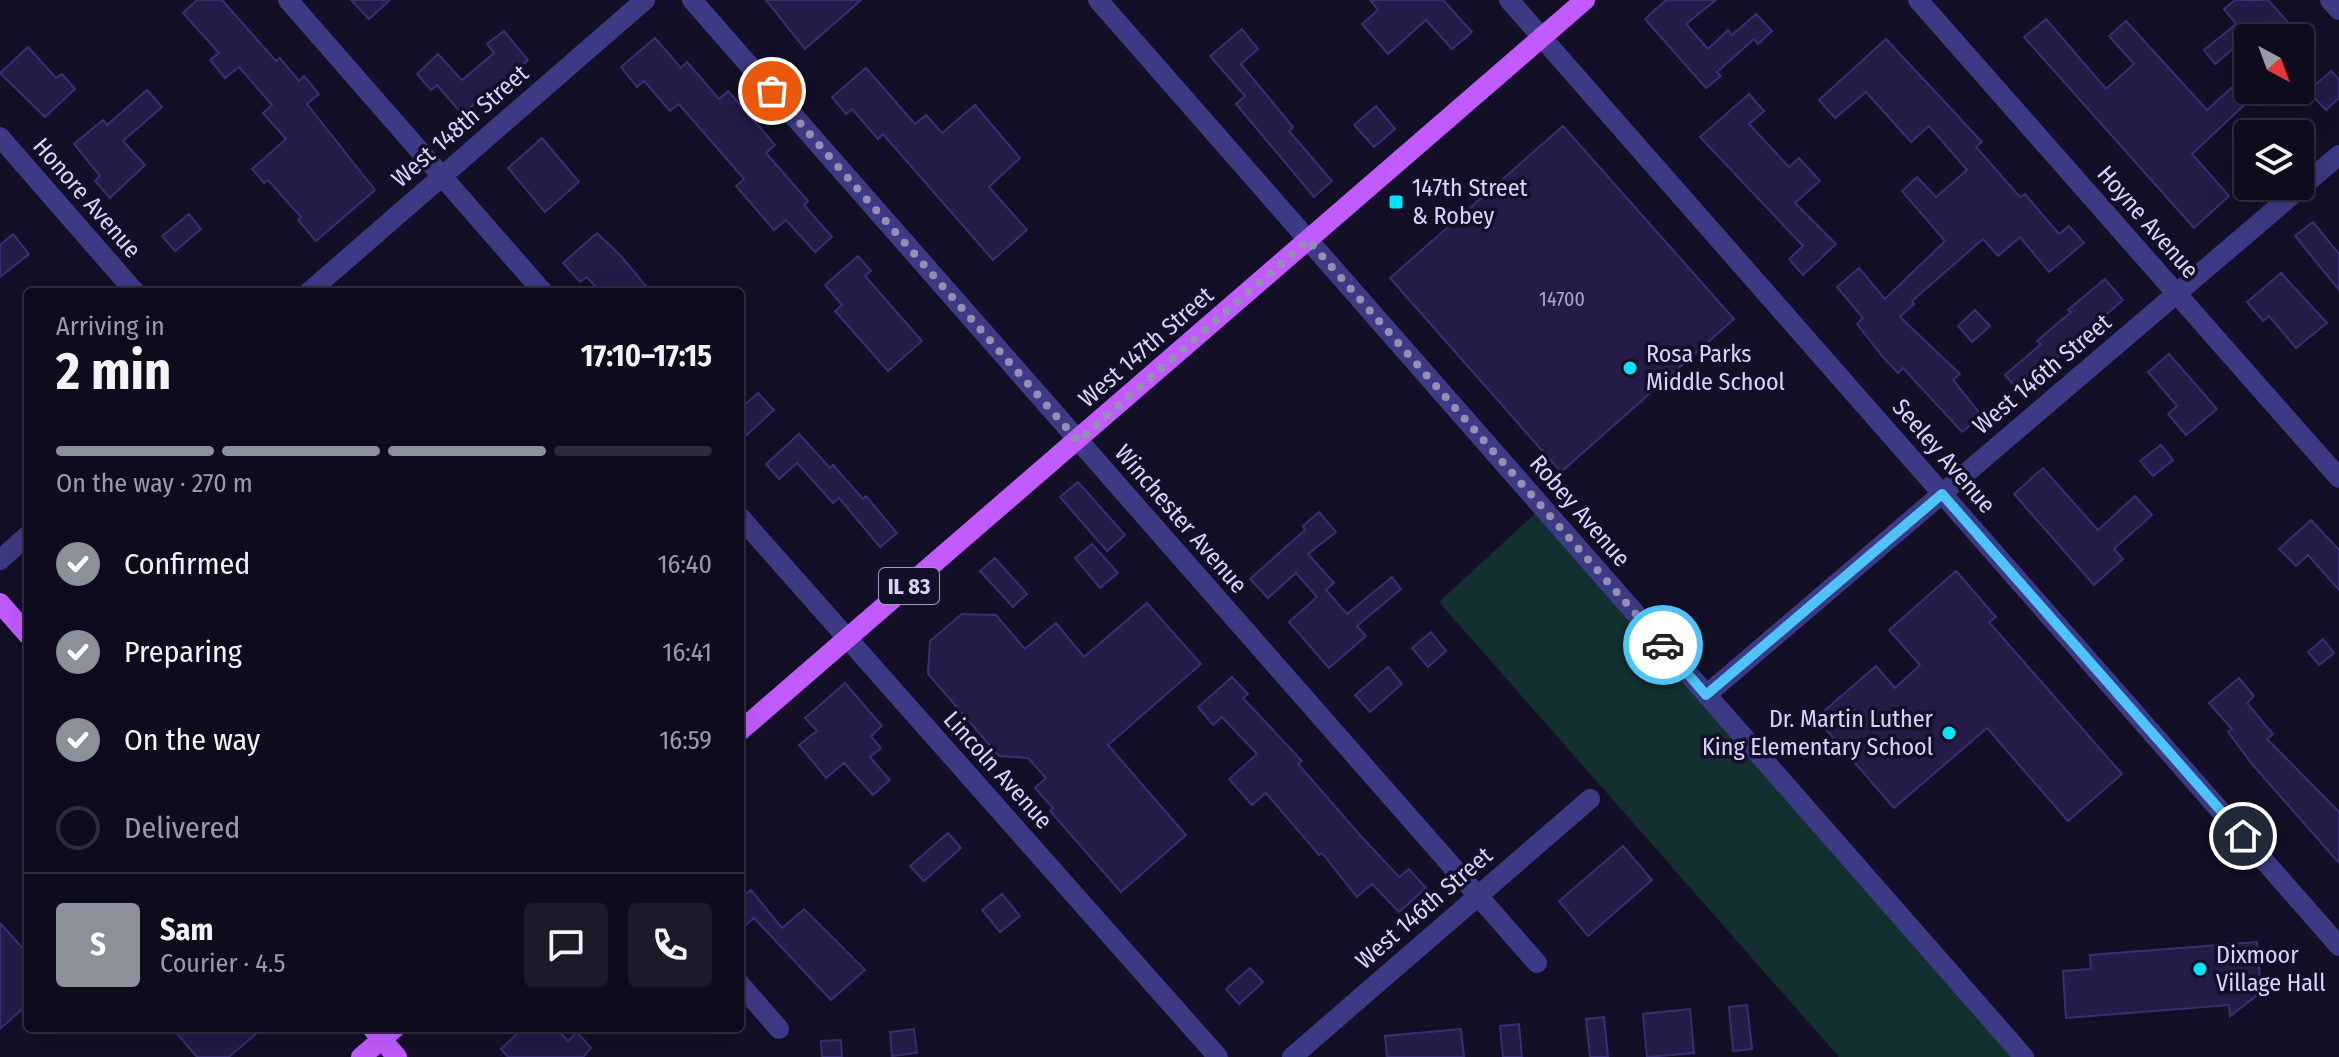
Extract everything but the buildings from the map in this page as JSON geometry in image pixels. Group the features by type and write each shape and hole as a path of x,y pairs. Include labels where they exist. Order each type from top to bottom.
{"main road":[{"name":"West 147th Street","path":"744,728 1585,0"},
{"path":"0,603 24,630"},
{"path":"361,1057 383,1032 397,1057"}],"street":[{"path":"288,0 540,288"},
{"name":"West 148th Street","path":"314,288 645,0"},
{"name":"Winchester Avenue","path":"692,0 1537,963"},
{"name":"Robey Avenue","path":"1098,0 2024,1057"},
{"name":"Seeley Avenue","path":"1509,0 2339,946"},
{"name":"Hoyne Avenue","path":"1918,0 2339,478"},
{"path":"2330,0 2339,10"},
{"name":"Honore Avenue","path":"0,137 132,288"},
{"name":"West 146th Street","path":"1706,695 2339,155"},
{"name":"Lincoln Avenue","path":"744,522 1218,1057"},
{"path":"0,560 24,539"},
{"name":"West 146th Street","path":"1292,1057 1590,799"},
{"path":"744,989 779,1029"}],"green space":[{"path":"1542,507 2024,1057 1839,1057 1439,602"}],"way so far":[{"path":"772,91 1078,441 1308,240 1663,645"}],"place":[{"name":"147th Street & Robey","path":"1396,202"},
{"name":"Rosa Parks Middle School","path":"1630,368"},
{"name":"Dr. Martin Luther King Elementary School","path":"1949,733"},
{"name":"Dixmoor Village Hall","path":"2200,969"}],"route":[{"path":"1663,645 1706,695 1942,494 2243,836"}]}
